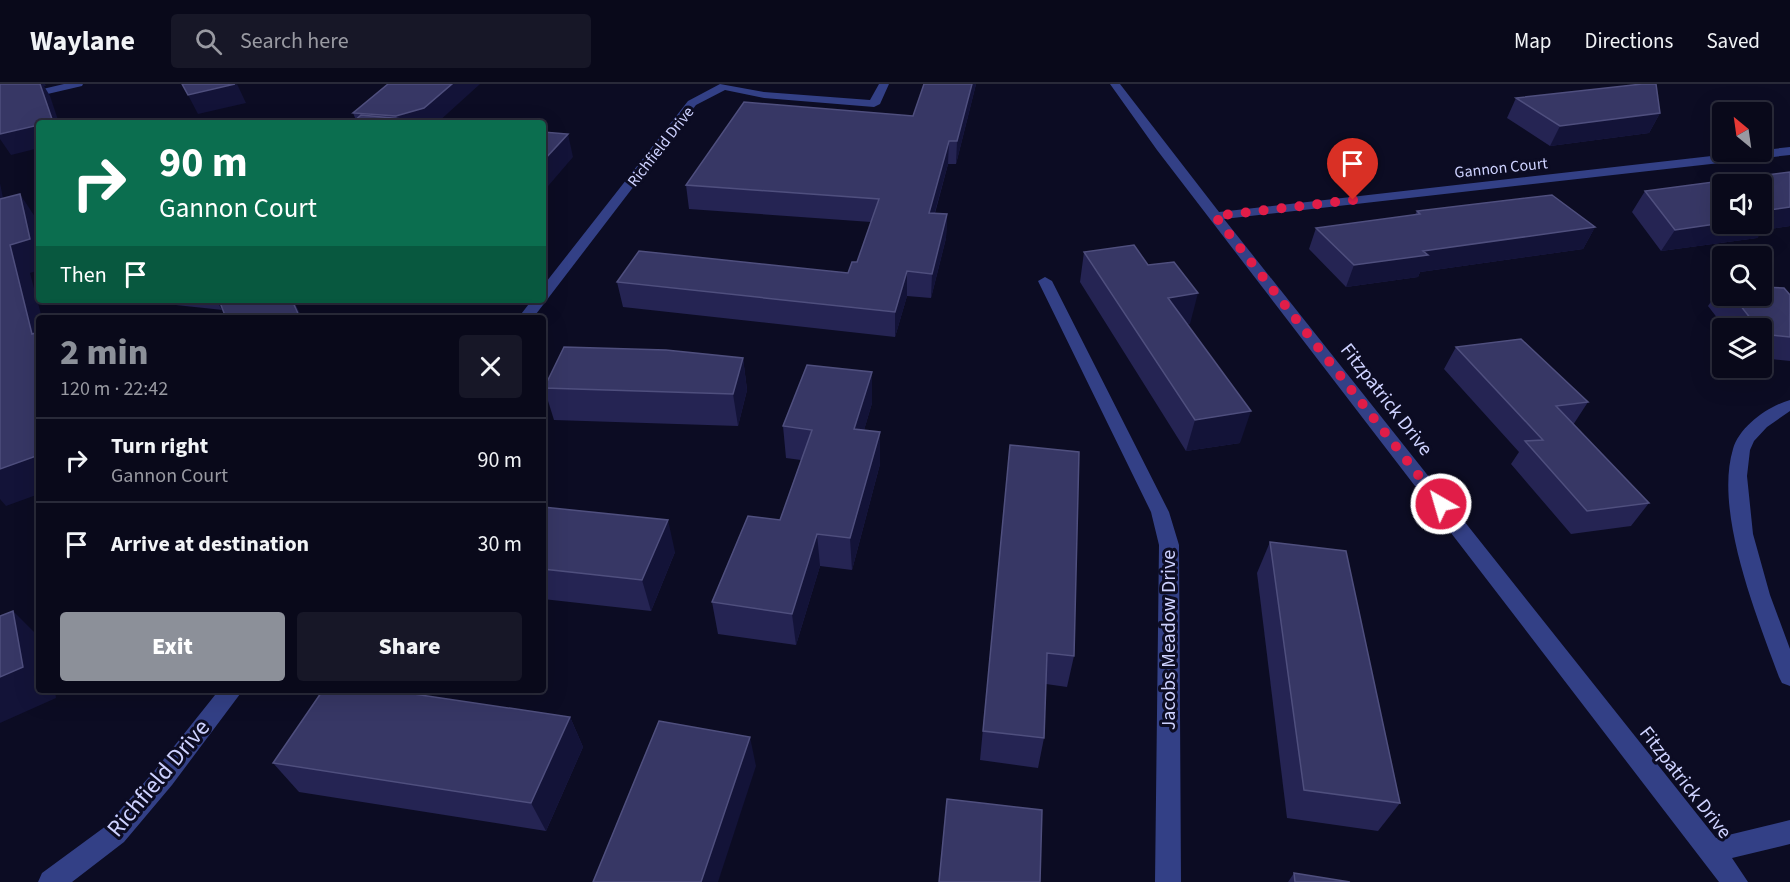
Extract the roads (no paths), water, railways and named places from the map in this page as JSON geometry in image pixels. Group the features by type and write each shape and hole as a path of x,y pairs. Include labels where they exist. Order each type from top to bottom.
{"street":[{"path":"0,102 78,84"},
{"name":"Richfield Drive","path":"546,292 692,103 724,86 764,96 874,104 884,84"},
{"name":"Fitzpatrick Drive","path":"1115,84 1215,216 1735,882"},
{"name":"Gannon Court","path":"1215,216 1790,151"},
{"name":"Jacobs Meadow Drive","path":"1046,281 1160,512 1169,545 1168,882"},
{"path":"528,315 538,303"},
{"path":"1790,405 1782,407 1759,425 1741,448 1737,487 1746,538 1763,603 1790,676"},
{"name":"Richfield Drive","path":"51,882 115,834 164,777 230,693"},
{"path":"1711,851 1790,832"}]}
